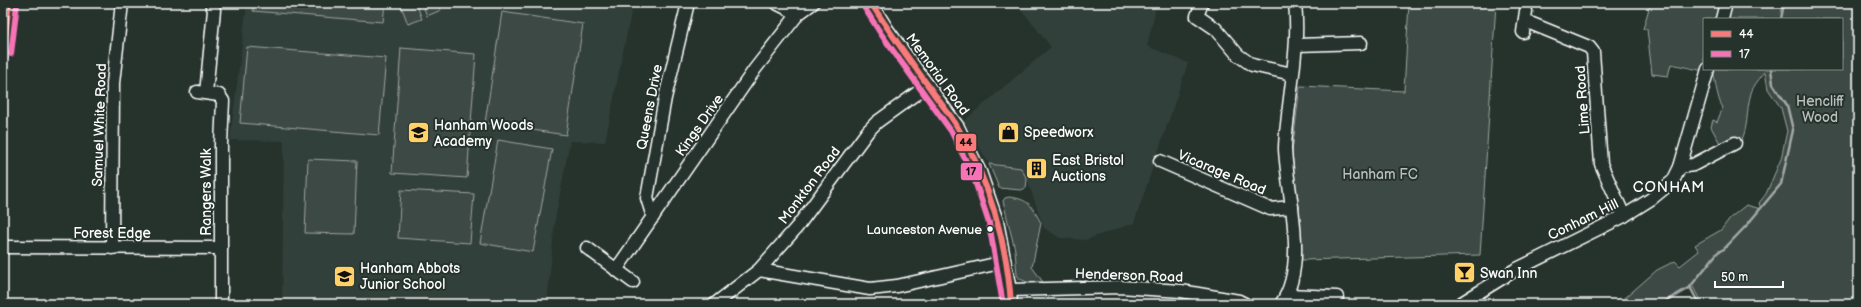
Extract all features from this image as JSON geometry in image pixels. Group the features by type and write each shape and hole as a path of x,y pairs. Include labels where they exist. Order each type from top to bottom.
{"street":[{"path":"3,46 9,3"},
{"name":"Samuel White Road","path":"112,248 113,83 122,3"},
{"name":"Queens Drive","path":"653,217 647,198 665,98 688,3"},
{"path":"776,3 798,14"},
{"name":"Kings Drive","path":"616,270 755,69 798,14 813,3"},
{"name":"Memorial Road","path":"870,3 958,127 980,172 997,221 1010,290 1011,304"},
{"path":"1202,3 1198,16 1216,29 1238,55 1252,66 1292,74"},
{"path":"1284,300 1291,285 1295,250 1292,207 1285,148 1292,74 1297,45 1295,3"},
{"path":"1722,18 1726,3"},
{"name":"Rangers Walk","path":"217,8 201,92 219,95 223,101 220,144 221,304"},
{"name":"Lime Road","path":"1525,21 1590,47 1593,52 1601,164 1624,216"},
{"path":"1297,45 1361,43"},
{"name":"Conham Hill","path":"1462,303 1515,270 1624,216 1651,199 1673,181 1680,167 1708,70"},
{"name":"Monkton Road","path":"715,304 759,270 797,227 868,131 928,85"},
{"path":"1680,167 1693,165 1735,144"},
{"name":"Vicarage Road","path":"1160,161 1270,209 1292,207"},
{"name":"Forest Edge","path":"3,247 221,248"},
{"path":"587,248 633,282"},
{"path":"759,270 870,289 897,286 1004,262"},
{"name":"Henderson Road","path":"1010,290 1120,287 1182,291 1239,301 1245,304"},
{"path":"1284,300 1330,293"}],"shaded area":[{"name":"Hanham Woods Academy","path":"247,3 633,3 605,142 570,141 555,220 547,304 282,304 284,141 230,140"},
{"path":"1016,3 1157,3 1147,46 1188,63 1134,223 1085,240 1060,238 1044,228 1027,179 1021,168 989,164 964,121 1051,47"}],"green space":[{"path":"254,3 385,3 383,22 253,11"},
{"path":"400,3 416,3 422,19 408,24"},
{"path":"422,3 438,3 441,10 427,16"},
{"name":"Hanham FC","path":"1409,3 1496,3 1480,255 1302,260 1292,152 1300,86 1404,91"},
{"name":"Hencliff Wood","path":"1646,3 1858,3 1858,304 1702,304 1693,287 1664,304 1623,304 1625,298 1657,270 1675,261 1680,266 1699,251 1695,245 1721,230 1730,218 1746,205 1761,209 1759,203 1766,194 1781,159 1787,131 1781,108 1768,89 1765,72 1752,90 1749,100 1746,127 1738,147 1721,145 1711,127 1713,120 1717,122 1723,107 1718,96 1713,71 1704,71 1671,64 1668,76 1652,74 1647,29 1643,29 1650,5"},
{"path":"502,12 583,24 566,135 485,123"},
{"path":"247,47 386,58 379,135 240,123"},
{"path":"401,48 476,54 467,178 392,173"},
{"path":"498,140 552,149 533,252 480,243"},
{"path":"308,159 357,161 354,234 305,233"},
{"path":"989,164 1021,168 1027,179 1026,188 1021,190 999,188"},
{"path":"401,190 474,194 470,243 398,238"},
{"path":"1005,198 1016,198 1029,204 1041,223 1032,267 1043,282 1027,282 1020,279 1017,275 1015,250 1003,201"}],"waterway":[{"path":"1781,18 1784,3"},
{"path":"1660,304 1690,287 1718,252 1724,249 1746,226 1781,184 1793,130 1787,105 1773,84 1771,70"},
{"path":"1690,287 1699,304"}],"transit line":[{"name":"44","path":"3,53 9,3"},
{"name":"44","path":"871,3 955,123 979,169 995,213 1001,235 1009,281 1011,304"},
{"name":"17","path":"11,54 17,4"},
{"name":"17","path":"864,7 881,34 951,131 973,175 989,223 1003,304"}],"place":[{"name":"Speedworx","path":"1009,132"},
{"name":"Hanham Woods Academy","path":"419,133"},
{"name":"East Bristol Auctions","path":"1036,168"},
{"name":"Launceston Avenue","path":"990,229"},
{"name":"Swan Inn","path":"1464,273"},
{"name":"Hanham Abbots Junior School","path":"344,276"}],"district":[{"name":"CONHAM","path":"1669,187"}]}
